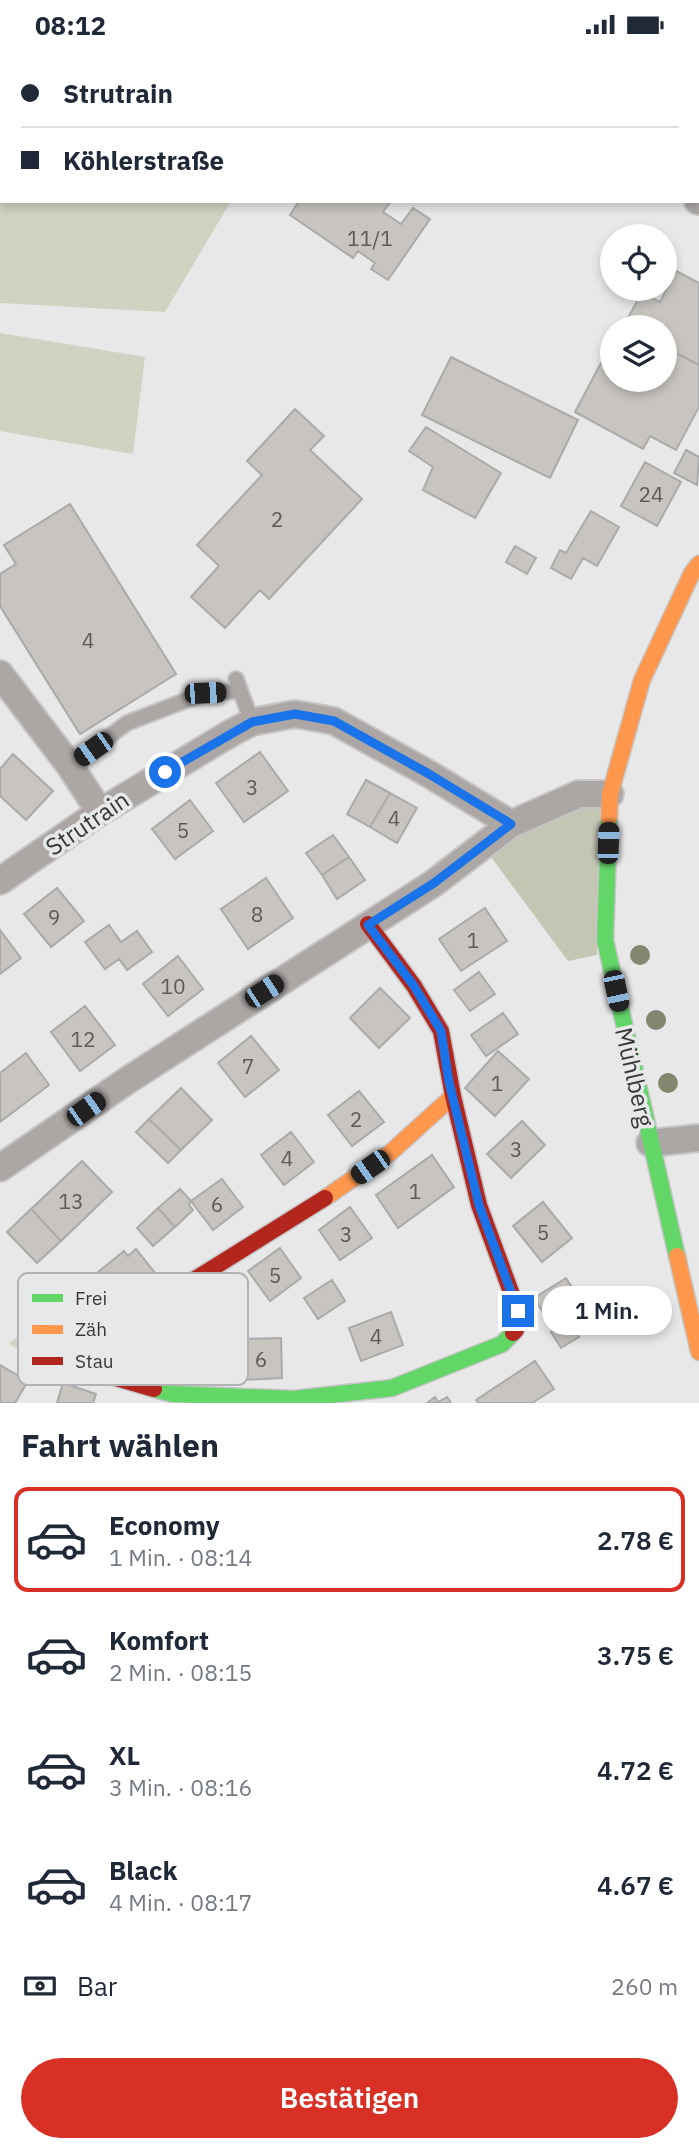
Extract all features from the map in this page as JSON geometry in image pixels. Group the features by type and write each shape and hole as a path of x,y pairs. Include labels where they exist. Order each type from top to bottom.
{"street":[{"name":"Mühlberg","path":"699,563 685,600 642,680 610,794 605,940 699,1352"},
{"path":"0,674 70,766 100,812"},
{"name":"Strutrain","path":"0,881 100,812 186,759 252,722 295,714 334,721 511,824"},
{"path":"0,1168 128,1080 434,883 511,824 579,794 610,794"},
{"path":"141,1385 173,1394 294,1399 392,1388 502,1344 516,1330 518,1311 479,1205 453,1096 441,1031 414,986 368,925"},
{"path":"207,1273 292,1221 390,1153 453,1096"},
{"path":"650,1143 699,1138"}],"lane":[{"path":"70,766 127,723 205,693 238,685 252,722"},
{"path":"401,1384 407,1403"}],"green space":[{"path":"0,203 230,203 165,312 0,303"},
{"path":"0,333 145,357 133,454 0,431"},
{"path":"574,801 602,801 597,955 568,961 488,853"},
{"path":"18,1336 18,1349 9,1344"}],"building":[{"path":"298,203 390,203 383,212 401,224 413,208 430,219 388,280 371,269 375,263 358,251 353,258 290,215"},
{"path":"677,272 699,283 699,365 677,353 677,315 629,315 637,301 677,301"},
{"path":"677,353 699,365 699,407 676,450 650,436 643,449 575,412 600,365 600,392 677,392"},
{"path":"451,357 578,420 550,478 422,415"},
{"path":"295,409 324,436 310,450 362,499 269,599 260,590 225,628 191,597 219,566 197,545 262,475 247,461"},
{"path":"426,427 501,473 475,518 423,490 433,467 409,451"},
{"path":"686,450 699,457 697,485 674,473"},
{"path":"645,462 681,482 657,526 621,506"},
{"path":"70,504 176,674 80,734 0,606 0,574 16,564 4,545"},
{"path":"591,511 619,527 597,566 583,558 571,579 551,568 560,550 566,553"},
{"path":"515,546 536,558 527,574 506,562"},
{"path":"260,752 288,791 244,822 216,783"},
{"path":"13,754 53,791 26,820 0,796 0,769"},
{"path":"366,780 390,793 370,827 347,814"},
{"path":"390,793 417,808 397,843 370,827"},
{"path":"190,800 213,831 175,859 152,829"},
{"path":"333,835 349,857 322,875 306,853"},
{"path":"349,857 365,880 337,899 322,875"},
{"path":"266,878 293,918 248,949 221,909"},
{"path":"57,888 84,921 51,947 24,914"},
{"path":"485,908 507,941 461,971 439,939"},
{"path":"109,925 121,942 137,931 152,952 127,970 119,959 105,969 85,942"},
{"path":"0,930 21,958 0,974"},
{"path":"178,956 203,989 168,1016 143,984"},
{"path":"479,972 495,994 470,1011 454,990"},
{"path":"380,988 410,1018 379,1048 350,1018"},
{"path":"85,1006 115,1045 80,1071 51,1032"},
{"path":"503,1013 518,1034 486,1056 471,1035"},
{"path":"251,1036 279,1070 245,1097 218,1063"},
{"path":"498,1051 529,1079 495,1116 465,1088"},
{"path":"26,1053 49,1085 0,1122 0,1073"},
{"path":"181,1088 212,1120 181,1150 149,1119"},
{"path":"359,1091 384,1122 352,1146 328,1115"},
{"path":"149,1119 181,1150 168,1163 136,1132"},
{"path":"522,1121 545,1145 511,1178 487,1154"},
{"path":"291,1132 314,1162 284,1185 261,1155"},
{"path":"432,1155 454,1187 398,1228 376,1195"},
{"path":"82,1161 112,1192 61,1241 31,1209"},
{"path":"222,1179 243,1207 213,1230 191,1201"},
{"path":"180,1189 191,1201 189,1205 193,1210 175,1227 158,1208"},
{"path":"543,1202 572,1238 542,1262 513,1226"},
{"path":"350,1207 372,1238 340,1260 319,1230"},
{"path":"158,1208 175,1227 153,1246 137,1228"},
{"path":"31,1209 61,1241 37,1263 7,1232"},
{"path":"280,1248 301,1278 270,1301 248,1271"},
{"path":"136,1249 155,1273 97,1273 124,1251 128,1256"},
{"path":"566,1278 589,1314 571,1325 579,1337 561,1348 551,1332 554,1330 534,1298"},
{"path":"332,1280 345,1301 318,1319 304,1298"},
{"path":"391,1312 403,1345 361,1361 349,1328"},
{"path":"281,1338 282,1378 248,1380 248,1339"},
{"path":"535,1361 554,1389 532,1403 478,1403 476,1400"},
{"path":"0,1365 18,1375 18,1385 26,1385 15,1403 0,1403"},
{"path":"62,1385 96,1394 93,1403 57,1403"},
{"path":"435,1397 438,1402 447,1397 451,1403 427,1403"}],"traffic: fast":[{"path":"609,818 605,940 677,1256"},
{"path":"154,1389 173,1394 294,1399 392,1388 502,1344 513,1333"}],"traffic: slow":[{"path":"609,818 610,794 642,680 692,573 699,564"},
{"path":"325,1198 390,1153 453,1096"},
{"path":"677,1256 699,1352"}],"traffic: jam":[{"path":"368,924 414,986 441,1031 453,1096 479,1205 518,1311 516,1330 513,1333"},
{"path":"205,1273 325,1198"},
{"path":"140,1385 154,1389"}],"route":[{"path":"165,772 252,722 295,714 334,721 511,824 434,883 368,925 414,986 441,1031 449,1082 479,1205 518,1311"}]}
